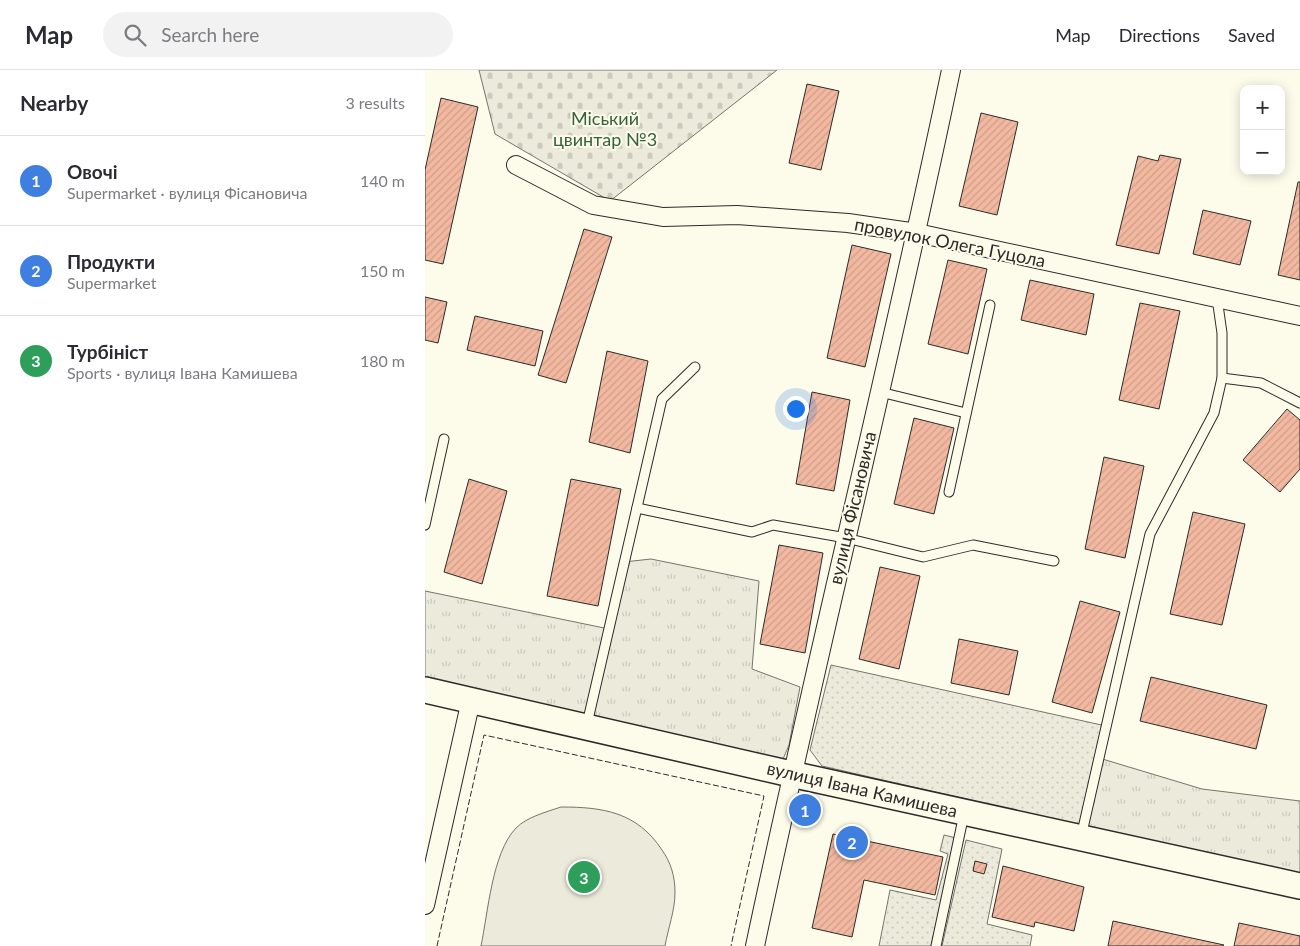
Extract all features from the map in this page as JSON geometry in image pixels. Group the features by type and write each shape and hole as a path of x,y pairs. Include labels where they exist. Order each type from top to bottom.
{"street":[{"name":"вулиця Фісановича","path":"755,946 791,774 917,233 951,70"},
{"name":"провулок Олега Гуцола","path":"516,165 593,205 663,218 737,215 848,223 917,233 1300,316"},
{"name":"вулиця Івана Камишева","path":"425,690 791,774 1300,886"},
{"path":"425,905 471,700"}],"lane":[{"path":"1081,838 1149,534 1214,413 1223,378 1223,333 1217,298"},
{"path":"949,492 990,305"},
{"path":"587,727 662,399 695,367"},
{"path":"1223,378 1261,383 1300,403"},
{"path":"880,392 967,413"},
{"path":"425,525 444,439"},
{"path":"637,508 752,532 773,525 846,538 923,557 973,545 1054,561"},
{"path":"936,946 964,812"}],"green space":[{"name":"Міський цвинтар №3","path":"479,70 777,70 610,201 495,134"},
{"path":"651,559 759,581 752,669 800,687 789,745 778,771 425,690 425,591 609,629 624,562"},
{"path":"831,665 1106,726 1083,826 822,766 810,750"},
{"path":"1099,758 1202,789 1300,801 1300,886 1081,838"},
{"path":"561,807 591,808 618,814 642,827 662,850 672,870 675,887 674,906 665,946 481,946 496,868 508,839 520,824 537,815"},
{"path":"944,835 956,838 931,946 879,946 890,890 936,900 948,854 940,851"},
{"path":"966,840 1002,849 987,924 1032,935 1030,946 942,946"}],"building":[{"path":"807,84 839,91 821,170 789,163"},
{"path":"441,98 478,107 443,264 425,260 425,170"},
{"path":"981,113 1018,122 997,215 959,206"},
{"path":"1160,155 1181,159 1159,254 1116,245 1138,156 1158,161"},
{"path":"1298,182 1300,182 1300,280 1278,275"},
{"path":"1203,210 1251,221 1240,265 1193,254"},
{"path":"584,229 612,237 566,383 538,375"},
{"path":"852,245 891,254 865,367 827,358"},
{"path":"948,260 987,269 968,354 928,344"},
{"path":"1030,280 1094,294 1086,335 1021,320"},
{"path":"425,297 447,302 438,343 425,340"},
{"path":"1140,303 1180,311 1159,409 1119,400"},
{"path":"475,316 543,331 535,366 467,350"},
{"path":"607,351 648,361 630,453 589,442"},
{"path":"812,392 850,400 834,491 796,484"},
{"path":"1287,409 1300,420 1300,469 1280,492 1243,460"},
{"path":"914,418 954,428 934,514 894,504"},
{"path":"1104,457 1144,466 1125,558 1085,549"},
{"path":"469,479 507,491 482,584 444,572"},
{"path":"571,479 621,489 598,606 547,596"},
{"path":"1193,512 1245,524 1222,625 1170,614"},
{"path":"779,545 823,553 805,653 760,644"},
{"path":"880,567 920,576 899,669 859,659"},
{"path":"1080,601 1120,612 1092,713 1052,702"},
{"path":"959,639 1018,651 1009,695 951,683"},
{"path":"1151,677 1267,705 1256,749 1140,721"},
{"path":"833,834 943,857 935,895 864,880 852,937 812,928"},
{"path":"975,861 987,864 984,874 973,871"},
{"path":"1003,866 1084,887 1074,931 1035,922 1034,927 992,917"},
{"path":"1113,921 1224,945 1108,946"},
{"path":"1239,923 1300,936 1300,946 1234,946"}],"fence":[{"path":"437,946 484,735 764,796 731,946"}],"place":[{"name":"Овочі","path":"805,810"},
{"name":"Продукти","path":"852,842"},
{"name":"Турбініст","path":"584,877"}]}
